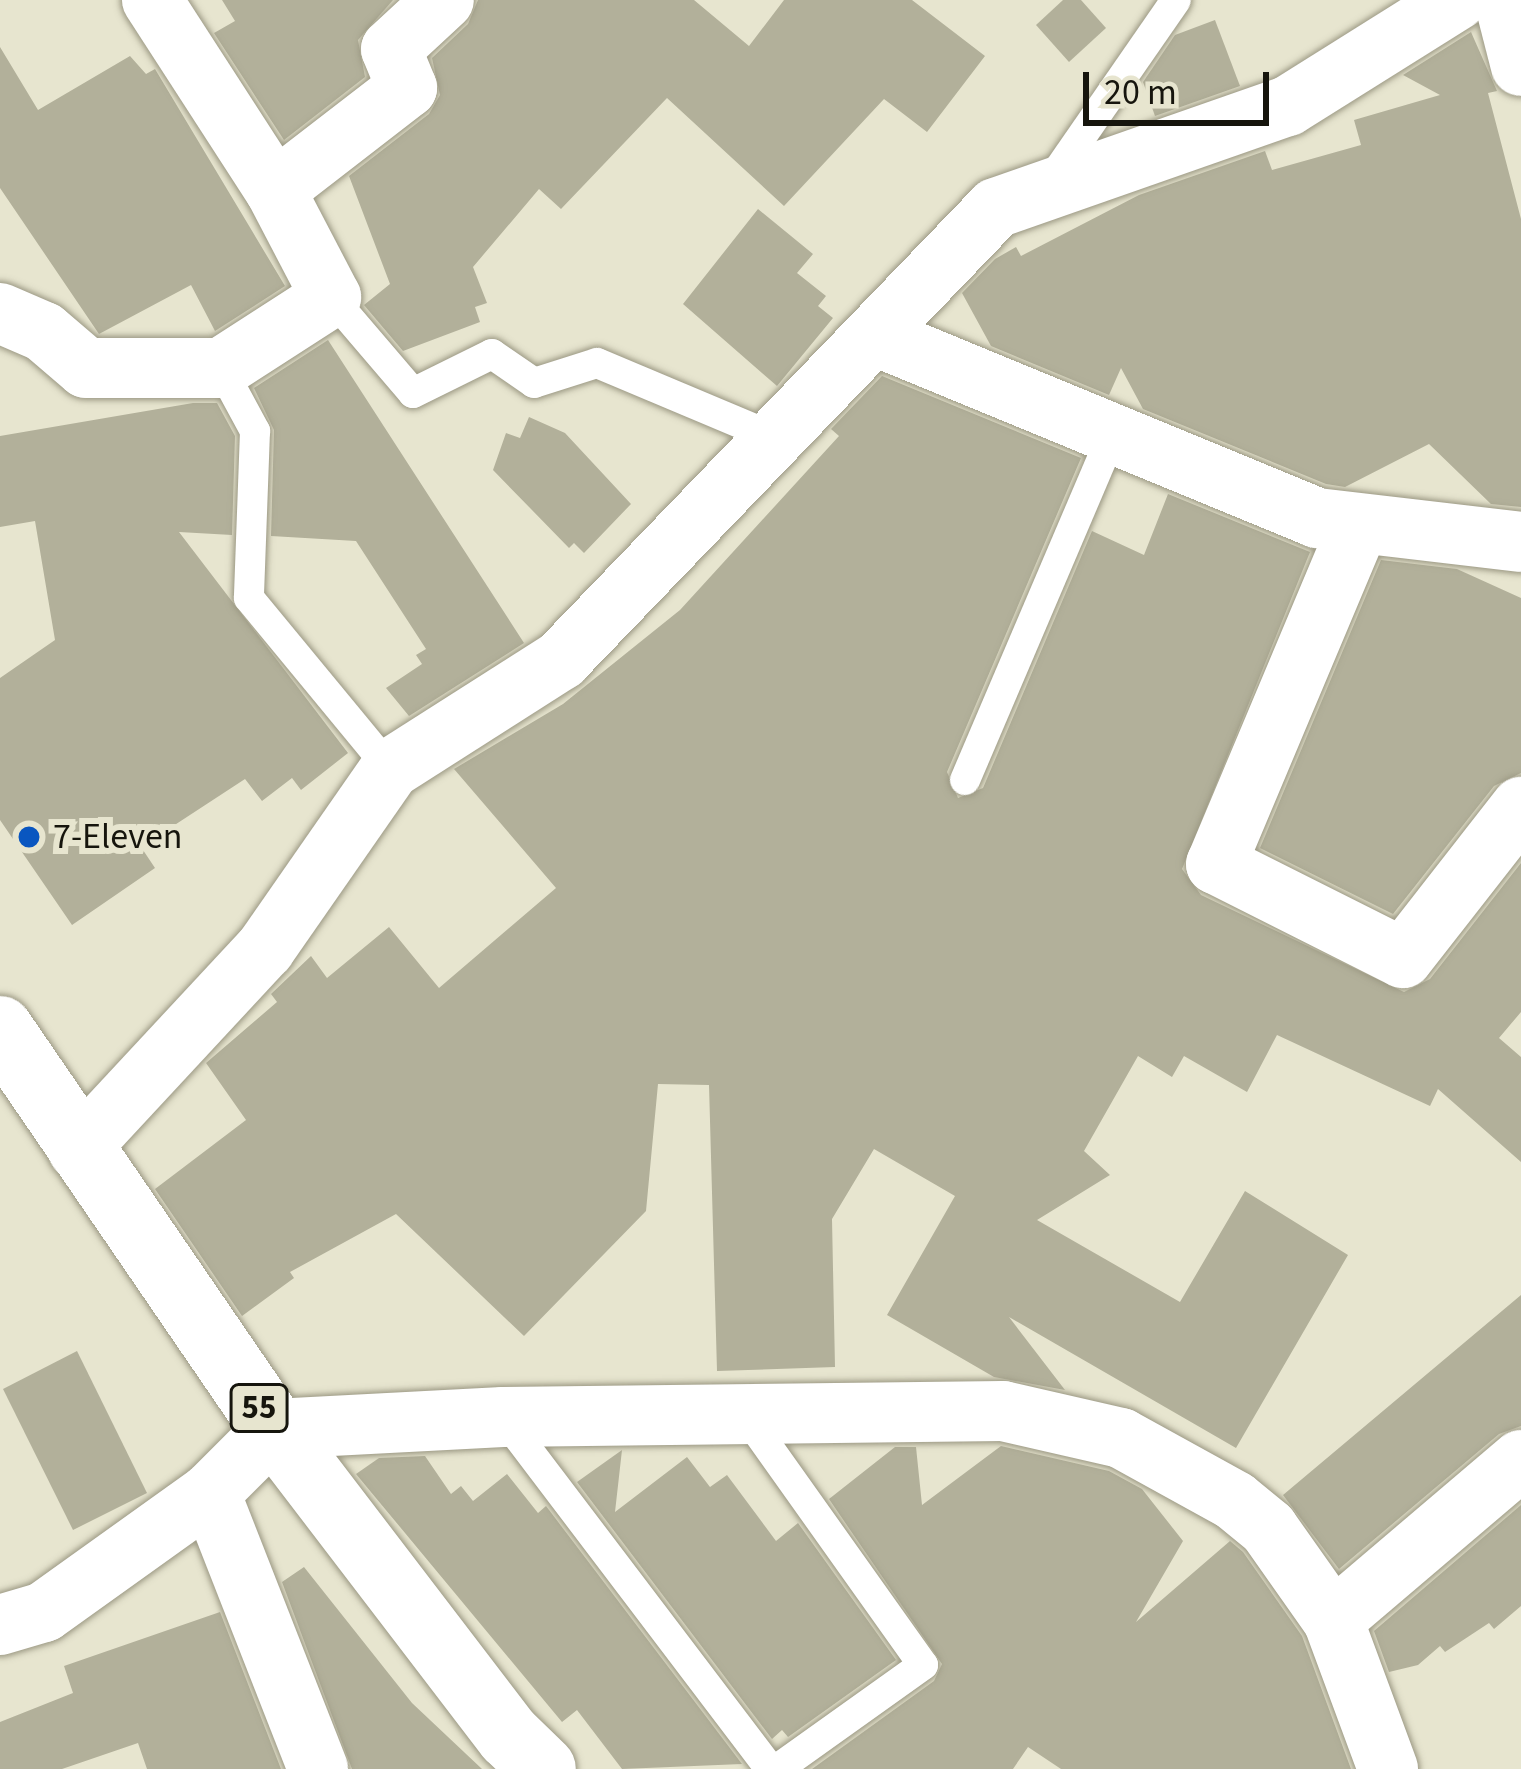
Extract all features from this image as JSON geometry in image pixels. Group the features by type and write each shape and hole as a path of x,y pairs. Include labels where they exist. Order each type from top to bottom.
{"main road":[{"name":"55","path":"0,1029 78,1150 274,1429 509,1736 543,1769"}],"street":[{"path":"0,313 44,332 86,368 221,368 331,297 275,190 152,0"},
{"path":"275,190 407,88 391,50 444,0"},
{"path":"78,1150 265,949 390,770 561,660 780,440 996,208 1288,106 1457,0"},
{"path":"1504,0 1521,66"},
{"path":"878,337 1112,437 1358,527 1521,542"},
{"path":"1358,527 1216,865 1402,958 1521,807"},
{"path":"0,1625 44,1612 210,1493 274,1429 502,1417 1003,1411 1078,1422 1235,1501 1296,1561 1333,1621 1388,1769"},
{"path":"1333,1621 1521,1460"},
{"path":"210,1493 318,1769"}],"lane":[{"path":"1042,194 1176,0"},
{"path":"331,297 413,393 492,354 534,383 597,363 780,440"},
{"path":"221,368 255,431 248,598 390,770"},
{"path":"965,780 1112,437"},
{"path":"502,1417 774,1769 923,1665 744,1413"}],"building":[{"path":"222,0 393,0 358,40 365,77 284,140 214,33 235,21"},
{"path":"478,0 694,0 749,46 784,0 912,0 985,56 927,132 884,99 784,206 667,98 561,209 539,189 473,267 487,303 475,307 480,322 403,351 364,305 390,284 349,176 429,114 440,95 432,58 468,24"},
{"path":"1063,0 1081,0 1106,28 1069,62 1036,25"},
{"path":"1215,20 1240,86 1155,116 1143,82 1175,35"},
{"path":"1471,32 1497,91 1488,93 1521,219 1521,507 1491,504 1429,444 1345,487 1326,484 1143,409 1121,368 1109,395 991,346 962,293 995,259 1016,247 1021,256 1139,195 1265,151 1272,170 1361,145 1354,120 1440,95 1403,75"},
{"path":"0,47 38,110 130,56 146,74 155,69 285,286 215,331 191,285 99,334 0,188"},
{"path":"758,209 813,254 797,273 826,296 818,306 833,318 777,386 683,304"},
{"path":"328,340 524,643 409,716 386,688 422,664 416,655 426,649 356,541 271,536 274,430 254,388"},
{"path":"882,376 1081,458 947,772 958,798 983,788 1092,531 1144,555 1168,494 1310,552 1182,869 1201,895 1404,992 1430,979 1521,863 1521,1012 1499,1038 1521,1057 1521,1162 1438,1089 1430,1106 1277,1035 1247,1092 1184,1056 1172,1077 1138,1056 1084,1151 1110,1175 1037,1220 1180,1302 1245,1191 1348,1255 1236,1448 1009,1317 1065,1390 994,1377 887,1315 955,1196 874,1149 832,1219 835,1367 717,1371 709,1085 658,1084 646,1211 524,1336 396,1214 290,1272 294,1278 242,1316 155,1189 246,1120 206,1063 277,1002 271,994 311,956 327,978 389,927 439,988 556,888 454,769 563,704 680,610 839,436 831,429"},
{"path":"193,403 217,403 235,436 232,535 179,532 348,753 301,790 292,778 262,801 245,779 141,847 155,868 72,925 0,820 0,678 55,640 35,521 0,527 0,436"},
{"path":"529,417 565,433 631,504 584,553 574,543 569,548 493,470 506,433 520,438"},
{"path":"1381,560 1457,569 1521,598 1521,773 1494,786 1393,914 1260,848"},
{"path":"1521,1295 1521,1426 1499,1434 1339,1569 1283,1495"},
{"path":"77,1351 147,1493 73,1530 3,1389"},
{"path":"1001,1446 1109,1471 1142,1489 1183,1541 1136,1622 1230,1541 1243,1552 1302,1636 1351,1769 1061,1769 1028,1747 1013,1769 812,1769 934,1681 942,1664 829,1499 895,1447 916,1447 922,1505"},
{"path":"622,1450 615,1512 687,1457 710,1487 727,1475 776,1541 798,1523 896,1660 788,1737 782,1730 772,1739 577,1482"},
{"path":"425,1456 451,1494 461,1486 473,1501 507,1474 538,1513 546,1506 742,1764 622,1769 577,1710 562,1722 356,1474 379,1458"},
{"path":"1521,1505 1521,1606 1494,1629 1489,1623 1445,1652 1440,1646 1418,1665 1389,1672 1374,1631"},
{"path":"304,1567 412,1703 482,1769 352,1769 282,1582"},
{"path":"220,1612 281,1769 147,1769 138,1743 62,1769 0,1769 0,1722 73,1693 64,1666"}],"place":[{"name":"7-Eleven","path":"29,837"}]}
